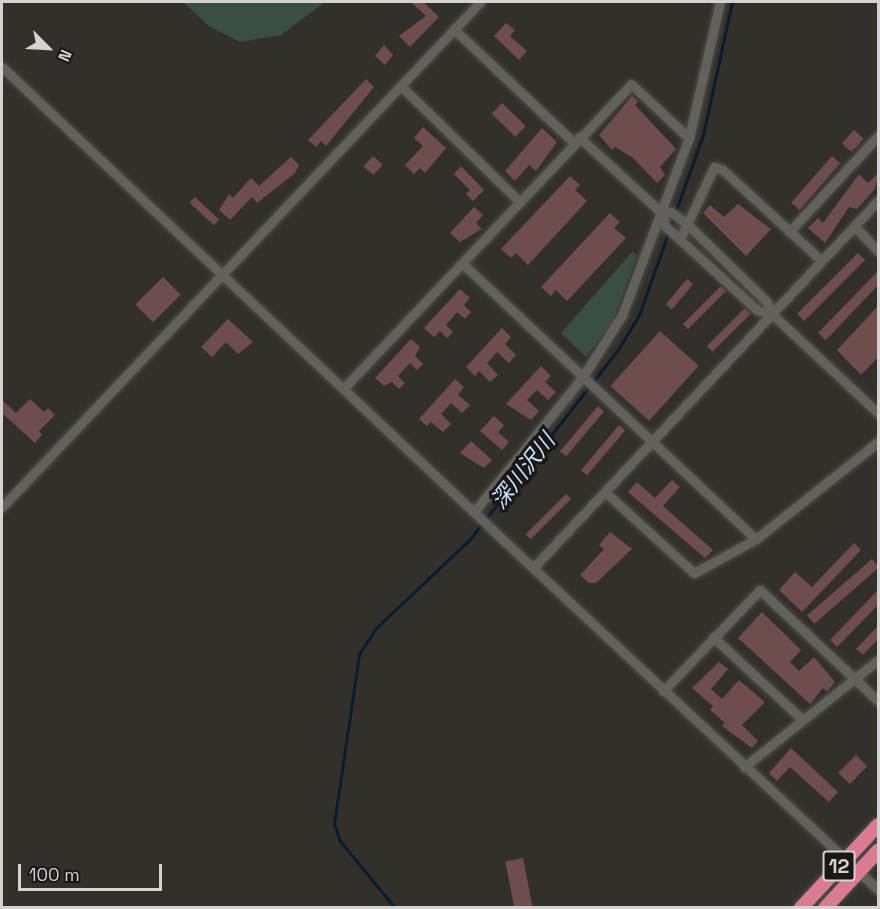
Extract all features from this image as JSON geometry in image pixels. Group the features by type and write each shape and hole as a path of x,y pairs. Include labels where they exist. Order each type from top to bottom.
{"highway":[{"name":"12","path":"801,908 879,825"},
{"name":"12","path":"825,908 879,851"}],"street":[{"path":"2,507 480,2"},
{"path":"673,232 689,138 720,2"},
{"path":"454,29 577,140 675,217 766,301 772,315"},
{"path":"2,67 663,691 879,890"},
{"path":"344,389 631,84 689,138"},
{"path":"401,86 520,202"},
{"path":"789,232 879,136"},
{"path":"477,515 586,377 675,217 714,167 723,170 822,261"},
{"path":"533,568 879,201"},
{"path":"673,232 675,217"},
{"path":"854,226 879,251"},
{"path":"673,232 757,310 772,315 879,413"},
{"path":"464,264 756,539"},
{"path":"605,492 694,573 756,539 879,442"},
{"path":"663,691 760,590 879,701"},
{"path":"713,637 803,720"},
{"path":"744,767 857,681 879,660"}],"green space":[{"path":"183,2 325,2 281,35 240,42 209,26"},
{"path":"633,251 637,256 613,321 586,357 561,333"}],"building":[{"path":"411,2 423,2 439,17 410,47 399,36 426,16"},
{"path":"506,23 515,30 510,36 527,51 519,60 494,36"},
{"path":"384,45 393,55 385,65 375,56"},
{"path":"366,79 374,87 326,146 321,141 316,147 308,140"},
{"path":"632,96 638,101 635,105 676,149 660,167 665,175 657,183 633,158 615,147 612,150 599,135"},
{"path":"502,103 526,126 515,137 492,114"},
{"path":"423,127 446,148 425,173 420,168 414,174 405,165 423,146 414,138"},
{"path":"542,128 557,142 536,171 529,165 515,181 505,171"},
{"path":"854,130 864,139 852,152 842,143"},
{"path":"373,156 383,165 373,175 364,166"},
{"path":"832,156 840,163 800,210 791,203"},
{"path":"291,157 299,165 295,173 257,203 252,197 230,220 219,210 229,194 233,198 251,178 259,186"},
{"path":"461,166 484,190 473,201 466,194 470,190 454,174"},
{"path":"879,172 875,189 857,209 849,207 825,243 808,228 818,218 823,223 859,174 868,183"},
{"path":"570,176 580,185 575,190 587,201 528,265 516,253 511,258 501,249"},
{"path":"195,197 219,220 214,225 190,203"},
{"path":"738,204 771,229 746,256 703,213 710,205 724,217"},
{"path":"474,207 483,215 476,223 482,229 460,242 450,233"},
{"path":"610,213 620,222 614,228 626,238 567,301 556,290 551,296 541,287"},
{"path":"858,253 865,260 804,321 797,314"},
{"path":"879,270 879,284 826,340 818,333"},
{"path":"163,277 181,295 153,322 135,305"},
{"path":"687,279 693,284 672,309 666,304"},
{"path":"721,286 726,291 688,329 683,324"},
{"path":"460,289 470,298 464,305 471,312 465,319 457,312 446,325 453,332 447,338 440,331 434,337 424,328"},
{"path":"879,305 879,356 861,375 837,350"},
{"path":"745,308 751,314 712,352 707,346"},
{"path":"228,319 253,342 238,354 226,342 212,357 201,347"},
{"path":"502,328 511,337 505,344 516,355 509,363 497,352 487,363 498,375 490,382 479,371 475,376 466,367"},
{"path":"660,331 699,366 649,421 610,386"},
{"path":"411,339 420,347 415,356 423,364 417,370 410,363 398,376 405,383 399,389 392,382 384,386 375,378"},
{"path":"541,366 551,376 545,382 556,392 548,400 537,390 527,400 539,411 531,420 506,404"},
{"path":"455,379 464,387 458,395 470,405 462,413 451,403 441,414 451,424 443,432 431,422 427,426 419,419"},
{"path":"30,399 44,412 48,408 55,415 39,431 42,435 35,443 2,413 2,400 16,413"},
{"path":"598,406 604,411 566,456 560,451"},
{"path":"494,416 504,425 498,432 509,442 502,450 480,431"},
{"path":"619,425 625,430 587,475 581,470"},
{"path":"471,441 492,460 484,468 460,453"},
{"path":"672,480 680,487 663,506 713,550 705,558 628,492 637,482 655,498"},
{"path":"566,494 571,499 531,539 526,534"},
{"path":"610,532 632,549 596,583 589,583 580,575 604,549 599,545"},
{"path":"854,543 861,550 802,612 779,590 795,572 812,587"},
{"path":"872,559 878,568 814,624 807,615"},
{"path":"879,589 879,604 837,647 830,640"},
{"path":"762,612 801,650 790,662 799,671 814,657 835,682 827,692 823,688 810,704 738,638"},
{"path":"879,625 879,638 863,655 856,649"},
{"path":"719,662 728,669 711,689 722,699 739,680 765,702 742,725 758,741 752,748 722,726 725,723 710,710 713,706 692,688"},
{"path":"791,748 838,792 829,802 790,767 777,781 769,773"},
{"path":"856,755 867,766 850,784 838,773"},
{"path":"523,858 533,908 514,908 505,861"}],"waterway":[{"name":"深川沢川","path":"670,227 703,135 732,2"},
{"name":"深川沢川","path":"395,908 340,841 334,824 359,654 376,628 470,539 617,351 639,315 668,233"}]}
